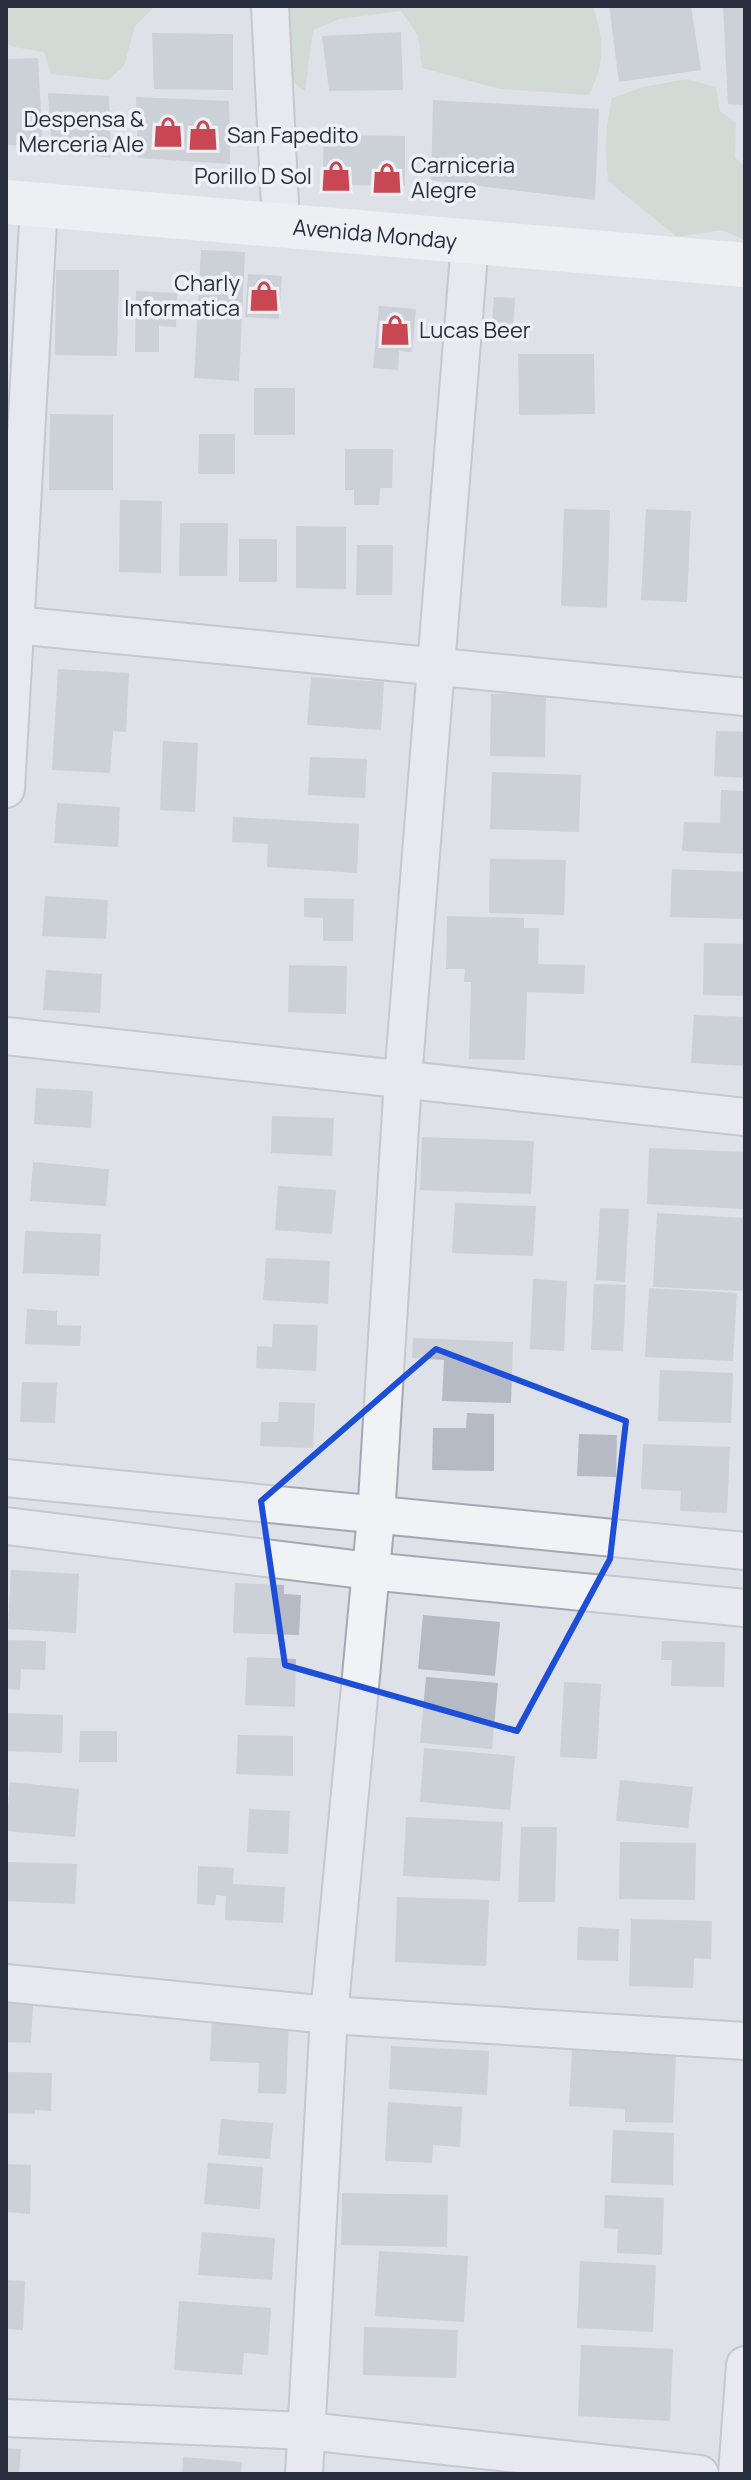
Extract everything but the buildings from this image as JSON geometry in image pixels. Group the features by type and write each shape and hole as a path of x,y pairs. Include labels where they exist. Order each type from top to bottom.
{"main road":[{"name":"Avenida Monday","path":"22,204 745,265"}],"street":[{"path":"270,6 281,225"},
{"path":"6,789 15,625 22,204"},
{"path":"304,2474 329,2015 376,1517 403,1079 470,242"},
{"path":"15,625 745,697"},
{"path":"6,1036 745,1117"},
{"path":"6,1478 376,1517 745,1551"},
{"path":"6,1526 370,1571 745,1608"},
{"path":"6,1983 329,2015 745,2041"},
{"path":"737,2474 745,2365"},
{"path":"6,2418 307,2431 700,2474"}],"highlighted area":[{"path":"436,1349 626,1421 610,1559 517,1731 285,1665 261,1501"}],"green space":[{"path":"6,6 155,6 135,26 124,66 108,80 51,74 44,52 6,43"},
{"path":"281,6 593,6 601,41 601,61 589,95 500,89 422,68 418,36 401,11 340,19 313,30 305,91 281,73"},
{"path":"687,79 716,87 720,111 736,123 735,158 745,166 745,240 722,230 677,237 608,181 606,140 612,98 643,87"}],"place":[{"name":"Despensa & Merceria Ale","path":"168,132"},
{"name":"San Fapedito","path":"203,135"},
{"name":"Porillo D Sol","path":"336,176"},
{"name":"Carniceria Alegre","path":"387,178"},
{"name":"Charly Informatica","path":"264,296"},
{"name":"Lucas Beer","path":"395,330"}]}
